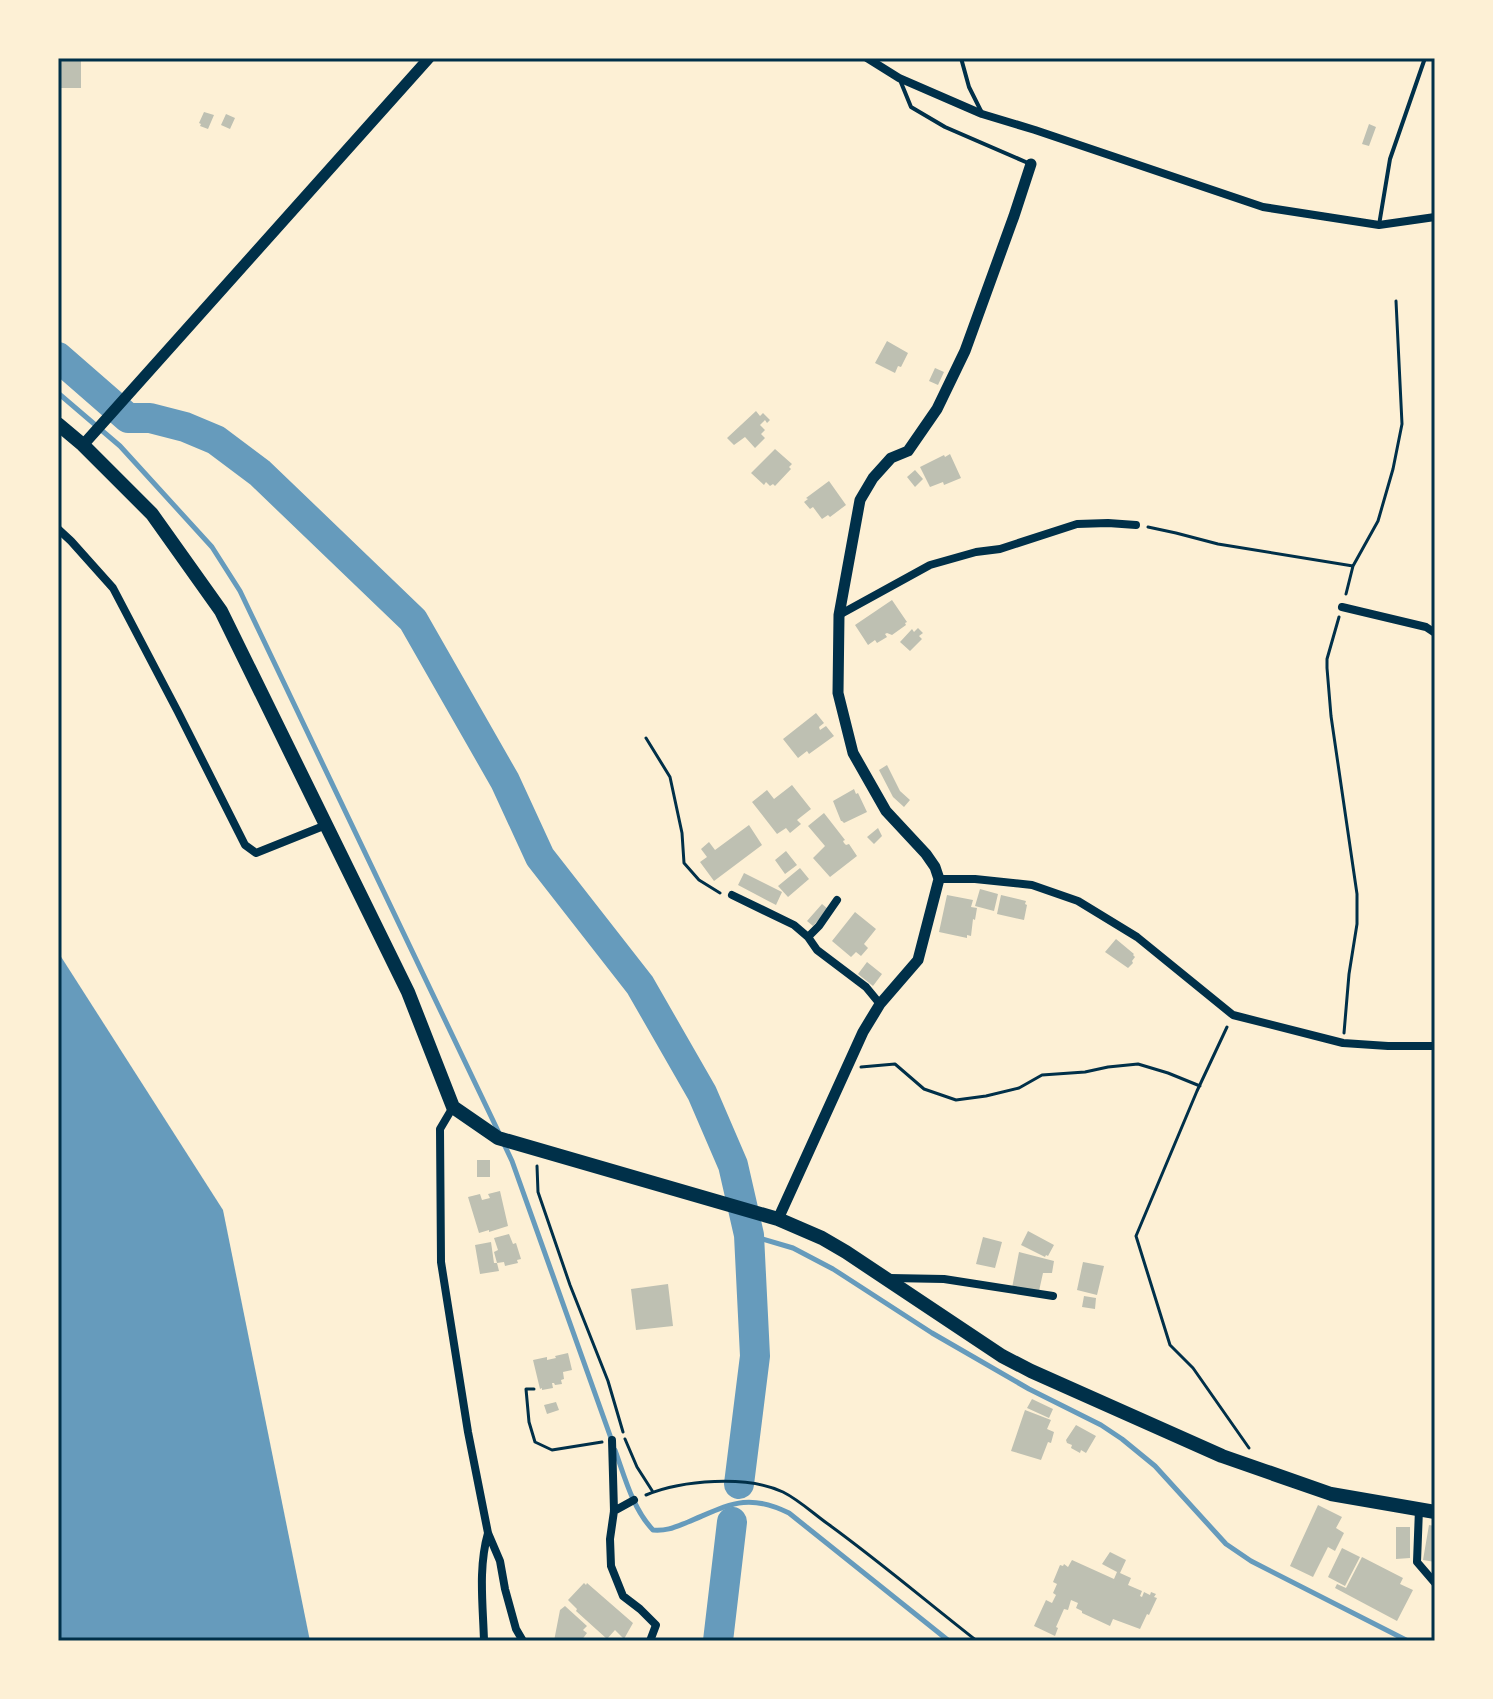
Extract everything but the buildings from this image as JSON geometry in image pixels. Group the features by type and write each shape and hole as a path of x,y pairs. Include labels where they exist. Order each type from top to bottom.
{"main road":[{"path":"58,424 88,440 152,514 221,611 408,992 453,1107 498,1138 772,1217 822,1238 1002,1356 1222,1456 1331,1494 1435,1512"}],"street":[{"path":"88,440 429,58"},
{"path":"867,58 899,78 982,114 1263,207 1379,225 1435,217"},
{"path":"772,1217 863,1032 880,1004 918,960 939,879 926,854 886,811 853,753 838,693 839,615 860,500 873,478 891,458 908,451 937,409 965,351 1031,164"},
{"path":"839,615 930,565 976,552 1000,549 1077,524 1136,525"},
{"path":"58,529 113,588 245,845 256,853 326,825"},
{"path":"1342,607 1426,627 1435,633"},
{"path":"939,879 1032,885 1078,901 1137,937 1233,1015 1343,1043 1435,1046"},
{"path":"732,895 794,925 817,950 866,987 880,1004"},
{"path":"808,937 837,900"},
{"path":"453,1107 440,1129 441,1262 468,1432 488,1533 500,1561 516,1629 523,1641"},
{"path":"885,1278 944,1279 1053,1296"},
{"path":"612,1440 614,1511 610,1539 611,1566 623,1596 656,1625 650,1641"},
{"path":"614,1511 634,1500"},
{"path":"1419,1509 1417,1562 1435,1583"},
{"path":"484,1641 482,1570 488,1533"}],"lane":[{"path":"961,58 969,87 982,114"},
{"path":"1379,225 1390,159 1425,58"},
{"path":"899,78 911,107 945,127 1031,164"}],"path":[{"path":"1343,1043 1357,924 1357,894 1331,716 1327,659 1353,566 1378,521 1402,424 1396,301"},
{"path":"1136,525 1218,544 1353,566"},
{"path":"646,738 670,777 682,833 684,863 699,880 717,893 732,895"},
{"path":"1233,1015 1136,1236 1170,1345 1193,1368 1250,1449"},
{"path":"845,1070 895,1064 924,1089 956,1100 1019,1088 1042,1075 1138,1064 1200,1086"},
{"path":"538,1149 538,1192 608,1381 626,1440 637,1467 653,1492"},
{"path":"534,1389 526,1389 529,1422 535,1442 552,1450 612,1440"},
{"path":"634,1500 663,1489 723,1482 760,1485 784,1492 977,1641"}],"water":[{"path":"58,952 223,1210 310,1641 58,1641"}],"waterway":[{"path":"58,357 128,418 150,418 185,427 216,440 260,473 413,620 505,781 540,857 640,985 702,1093 733,1165 749,1235 755,1356 739,1484"},
{"path":"58,393 120,446 212,547 240,591 499,1133"},
{"path":"503,1142 612,1441"},
{"path":"749,1235 793,1248 833,1269 932,1333 1029,1389 1101,1425 1155,1466 1226,1544 1251,1561 1408,1641"},
{"path":"615,1450 635,1503 653,1530 671,1528 738,1503 761,1503 774,1507 789,1513 949,1641"},
{"path":"718,1641 732,1522"}]}
